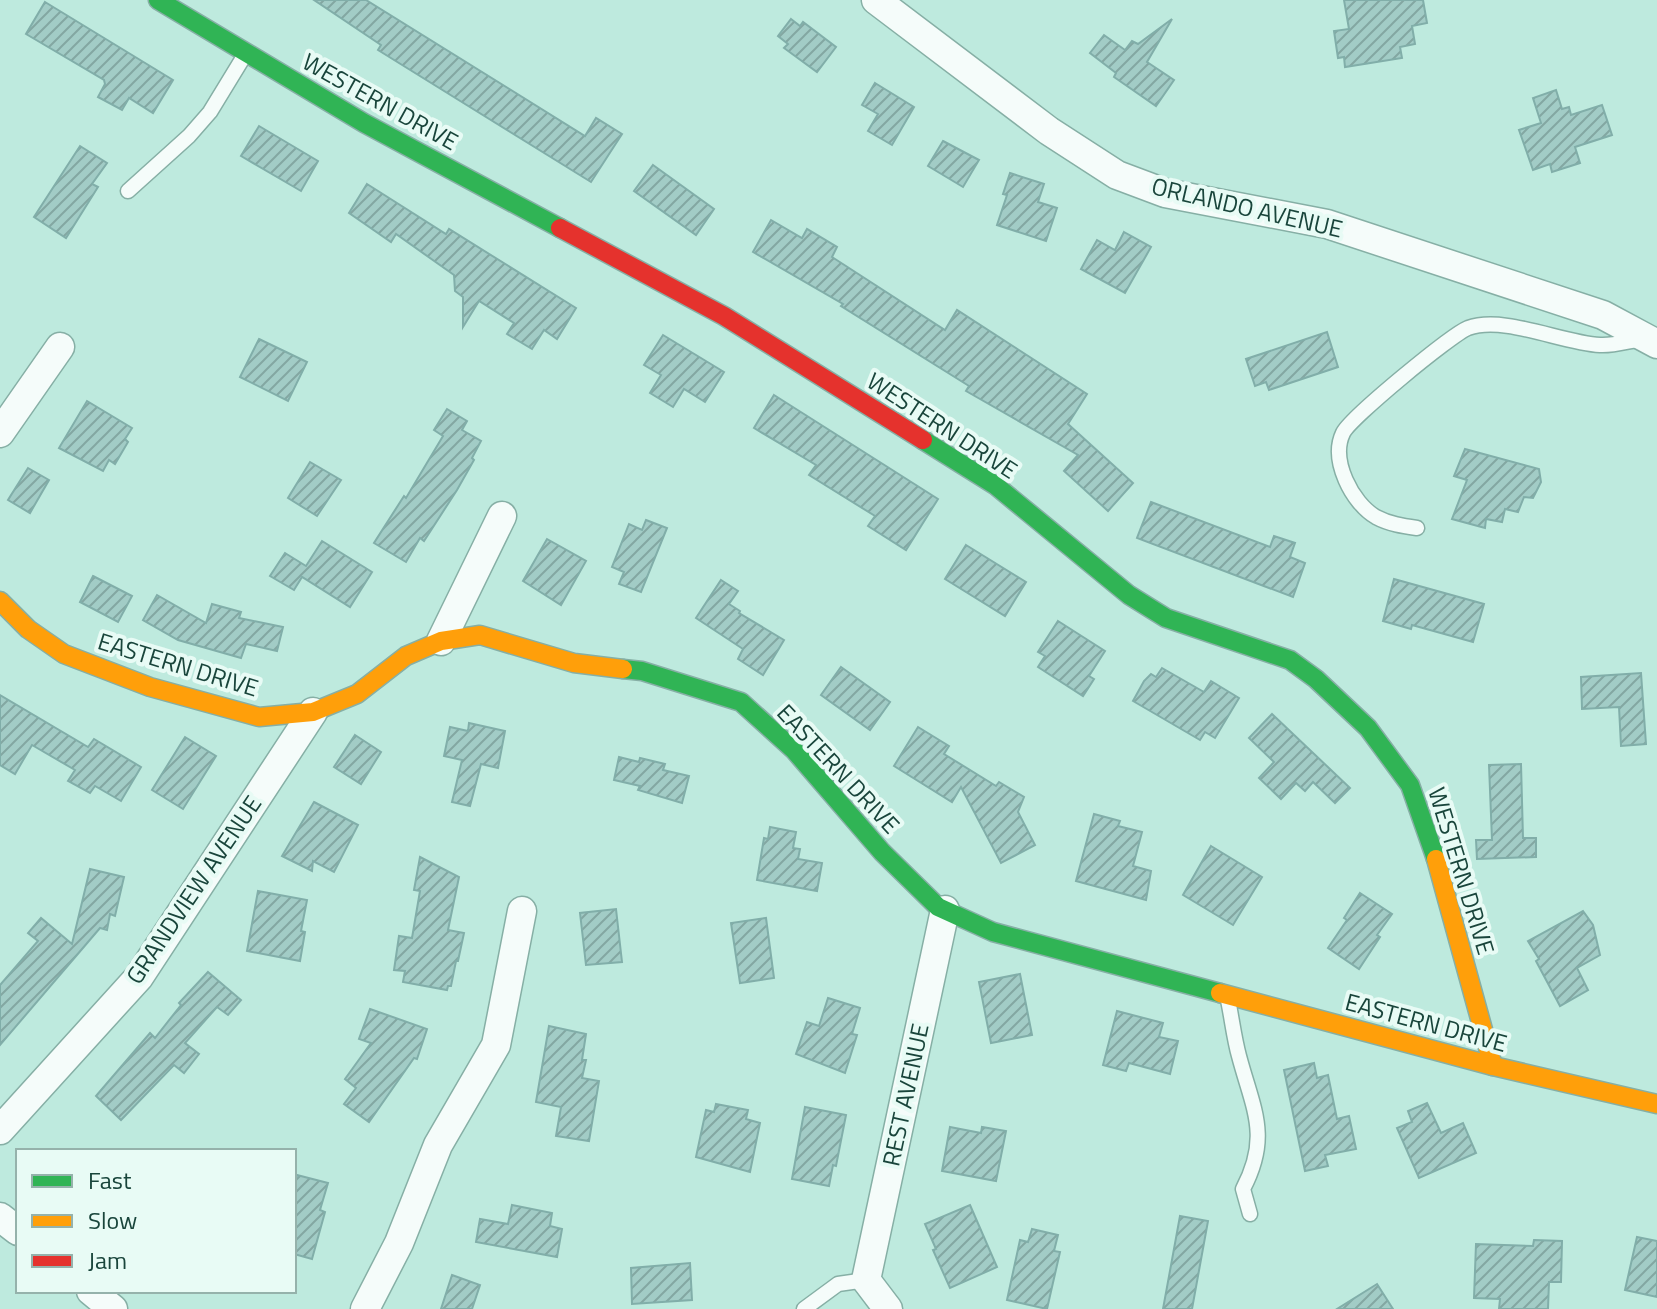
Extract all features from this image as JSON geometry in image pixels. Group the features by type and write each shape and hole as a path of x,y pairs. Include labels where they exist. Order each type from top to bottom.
{"street":[{"name":"WESTERN DRIVE","path":"158,0 364,123 724,316 995,485 1129,595 1166,618 1290,660 1316,679 1368,728 1410,785 1430,836 1493,1066"},
{"name":"ORLANDO AVENUE","path":"876,0 1049,131 1117,175 1165,193 1327,224 1603,315 1652,341"},
{"path":"0,433 60,347"},
{"path":"441,641 502,516"},
{"name":"EASTERN DRIVE","path":"0,601 28,629 64,654 150,687 259,717 313,712 357,694 406,656 441,641 480,635 574,663 642,671 741,702 794,750 882,852 938,907 993,932 1493,1066 1657,1104"},
{"name":"GRANDVIEW AVENUE","path":"0,1130 139,977 313,712"},
{"name":"REST AVENUE","path":"866,1280 945,910"},
{"path":"365,1309 399,1243 438,1145 496,1045 522,911"},
{"path":"0,1217 16,1229"},
{"path":"866,1280 888,1309"},
{"path":"93,1293 113,1309"}],"lane":[{"path":"128,191 210,112 246,53"},
{"path":"1417,528 1392,524 1360,504 1350,489 1339,449 1343,433 1357,415 1449,340 1468,328 1490,325 1527,329 1602,345 1652,341"},
{"path":"1228,996 1258,1129 1256,1164 1243,1189 1250,1214"},
{"path":"804,1309 838,1284 866,1280"}],"building":[{"path":"314,0 366,0 585,136 596,118 622,134 591,182 378,50 381,45"},
{"path":"1344,0 1423,0 1427,23 1412,26 1415,44 1400,47 1402,58 1345,67 1344,57 1338,58 1334,31 1349,29"},
{"path":"45,2 173,80 153,113 129,98 122,110 98,97 104,80 26,34"},
{"path":"791,19 800,26 803,22 836,47 817,72 784,48 788,44 778,36"},
{"path":"1172,19 1147,62 1174,80 1156,106 1114,77 1116,73 1090,53 1104,35 1125,50 1132,41 1138,44"},
{"path":"875,83 914,107 892,145 868,131 878,114 862,105"},
{"path":"1556,90 1562,109 1569,107 1571,115 1602,105 1612,135 1575,147 1580,163 1552,172 1550,164 1533,170 1519,130 1541,123 1533,98"},
{"path":"259,126 318,161 301,191 241,156"},
{"path":"943,141 979,160 963,187 928,166"},
{"path":"80,146 107,163 92,184 98,187 66,238 34,217"},
{"path":"653,165 714,209 696,235 634,191"},
{"path":"1010,173 1044,184 1038,202 1057,208 1046,241 997,225 1007,195 1003,194"},
{"path":"367,184 446,234 449,229 576,308 557,339 544,330 532,349 507,334 514,323 479,301 463,327 463,297 455,291 454,275 396,234 391,242 349,213"},
{"path":"771,220 802,238 807,229 837,247 832,257 945,330 957,310 1087,394 1068,424 1133,483 1108,511 1064,471 1078,455 966,391 969,386 841,306 843,304 753,252"},
{"path":"1124,232 1151,247 1125,293 1081,269 1097,240 1115,250"},
{"path":"1327,332 1338,367 1269,390 1266,382 1255,386 1246,359"},
{"path":"663,335 724,372 705,402 684,389 673,407 650,393 661,375 644,365"},
{"path":"259,339 307,362 288,401 240,377"},
{"path":"774,395 938,499 906,550 868,526 875,516 809,475 816,465 754,428"},
{"path":"87,401 132,428 115,464 109,460 103,471 59,448"},
{"path":"447,409 467,421 462,430 481,441 457,490 424,541 420,538 406,562 374,543 404,496 406,498 443,436 434,430"},
{"path":"1465,449 1539,469 1541,482 1533,498 1524,497 1518,512 1505,509 1502,522 1486,519 1485,528 1452,519 1467,480 1454,476"},
{"path":"310,462 341,480 317,516 288,498"},
{"path":"28,468 49,480 30,513 8,500"},
{"path":"1151,502 1270,547 1274,536 1295,543 1290,557 1305,563 1293,597 1137,538"},
{"path":"646,520 667,528 641,592 619,584 624,572 612,567 629,524 642,530"},
{"path":"547,539 586,561 561,605 523,581"},
{"path":"322,541 372,572 350,607 302,577 294,590 270,576 285,553 306,566"},
{"path":"966,545 1026,582 1005,616 945,579"},
{"path":"93,576 132,596 118,622 80,602"},
{"path":"1394,579 1484,604 1473,642 1412,625 1411,629 1383,621"},
{"path":"721,580 738,591 729,604 784,640 763,675 738,659 743,649 696,618"},
{"path":"157,595 206,623 212,604 241,612 239,618 283,627 277,651 246,644 241,658 178,640 143,620"},
{"path":"1058,621 1105,651 1089,676 1094,679 1083,696 1038,667 1045,656 1038,652"},
{"path":"841,667 890,702 870,730 821,695"},
{"path":"1162,668 1204,692 1211,681 1239,698 1215,738 1205,732 1200,740 1133,701 1144,681 1151,674 1156,677"},
{"path":"1641,673 1646,744 1621,746 1619,707 1582,709 1581,677"},
{"path":"0,695 88,747 94,739 141,767 121,801 95,786 90,793 68,781 75,770 32,745 15,774 0,765"},
{"path":"1272,714 1350,788 1335,803 1313,782 1305,791 1296,783 1281,799 1259,778 1274,762 1249,738"},
{"path":"469,723 505,731 498,768 481,764 470,806 452,802 462,760 444,756 450,727 468,731"},
{"path":"918,727 949,746 944,754 996,786 999,782 1024,797 1018,812 1035,845 1001,863 961,787 952,802 894,766"},
{"path":"355,735 381,752 361,784 334,767"},
{"path":"185,737 216,756 183,809 152,790"},
{"path":"619,757 665,764 663,770 689,776 682,803 638,790 640,786 614,780"},
{"path":"1521,764 1523,838 1536,838 1536,857 1477,859 1476,840 1492,840 1489,765"},
{"path":"314,802 358,825 334,872 313,861 312,871 282,856"},
{"path":"1094,814 1120,821 1118,826 1142,832 1133,866 1151,871 1146,900 1076,881"},
{"path":"770,827 796,832 793,848 800,849 798,859 822,863 817,891 757,880 764,838 768,839"},
{"path":"1211,846 1262,877 1233,925 1183,895"},
{"path":"420,857 459,877 448,930 464,933 451,986 447,990 403,982 405,971 394,970 399,936 412,938 420,891 414,890"},
{"path":"90,869 124,877 115,916 110,914 107,930 100,928 0,1045 0,985 38,941 28,933 41,918 72,944"},
{"path":"258,891 307,900 301,931 305,932 300,961 247,951"},
{"path":"1360,893 1392,914 1359,969 1328,948"},
{"path":"616,909 622,962 586,965 580,913"},
{"path":"1583,911 1593,925 1600,955 1577,968 1588,990 1560,1006 1528,941"},
{"path":"766,918 774,978 740,983 731,923"},
{"path":"208,972 241,1000 228,1015 217,1007 185,1043 199,1054 184,1073 174,1065 121,1120 96,1096 150,1033 155,1038 181,1005 179,1003"},
{"path":"1020,974 1032,1035 991,1043 979,982"},
{"path":"828,998 860,1008 852,1034 857,1035 845,1073 796,1054 807,1022 819,1026"},
{"path":"370,1009 427,1029 417,1059 414,1058 369,1122 344,1104 356,1088 345,1079 371,1043 359,1039"},
{"path":"1117,1011 1163,1023 1159,1037 1178,1041 1170,1074 1129,1063 1126,1071 1103,1065"},
{"path":"549,1026 586,1034 582,1078 599,1081 589,1141 556,1136 561,1107 536,1102"},
{"path":"1314,1063 1317,1078 1328,1075 1337,1119 1349,1116 1356,1149 1325,1155 1328,1166 1305,1171 1284,1070"},
{"path":"1427,1103 1441,1133 1463,1123 1476,1153 1419,1178 1397,1128 1412,1122 1408,1111"},
{"path":"716,1104 748,1110 746,1119 760,1123 750,1172 696,1157 706,1110 714,1112"},
{"path":"805,1107 846,1115 829,1186 792,1179"},
{"path":"950,1127 981,1133 982,1127 1006,1131 996,1181 942,1171"},
{"path":"297,1175 328,1183 320,1210 325,1212 312,1259 296,1255"},
{"path":"512,1205 552,1213 550,1226 562,1229 557,1257 476,1242 480,1219 508,1224"},
{"path":"970,1205 997,1267 950,1288 925,1224"},
{"path":"1180,1216 1208,1221 1192,1309 1163,1309"},
{"path":"1032,1229 1058,1235 1054,1251 1060,1252 1047,1309 1007,1300 1020,1240 1028,1242"},
{"path":"1637,1237 1657,1241 1657,1297 1625,1290"},
{"path":"1534,1240 1562,1241 1561,1282 1549,1282 1548,1309 1499,1309 1500,1299 1474,1298 1476,1244 1533,1246"},
{"path":"690,1263 692,1300 632,1304 631,1268"},
{"path":"452,1275 480,1285 472,1309 441,1309"},
{"path":"1377,1284 1393,1309 1337,1309"}],"traffic: fast":[{"path":"158,0 364,123 560,228"},
{"path":"923,440 995,485 1129,595 1166,618 1290,660 1316,679 1368,728 1410,785 1436,859"},
{"path":"623,669 642,671 741,702 794,750 882,852 938,907 993,932 1220,993"}],"traffic: slow":[{"path":"0,601 28,629 64,654 150,687 259,717 313,712 357,694 406,656 441,641 480,635 574,663 623,669"},
{"path":"1436,859 1493,1066"},
{"path":"1220,993 1493,1066 1657,1104"}],"traffic: jam":[{"path":"560,228 724,316 923,440"}]}
